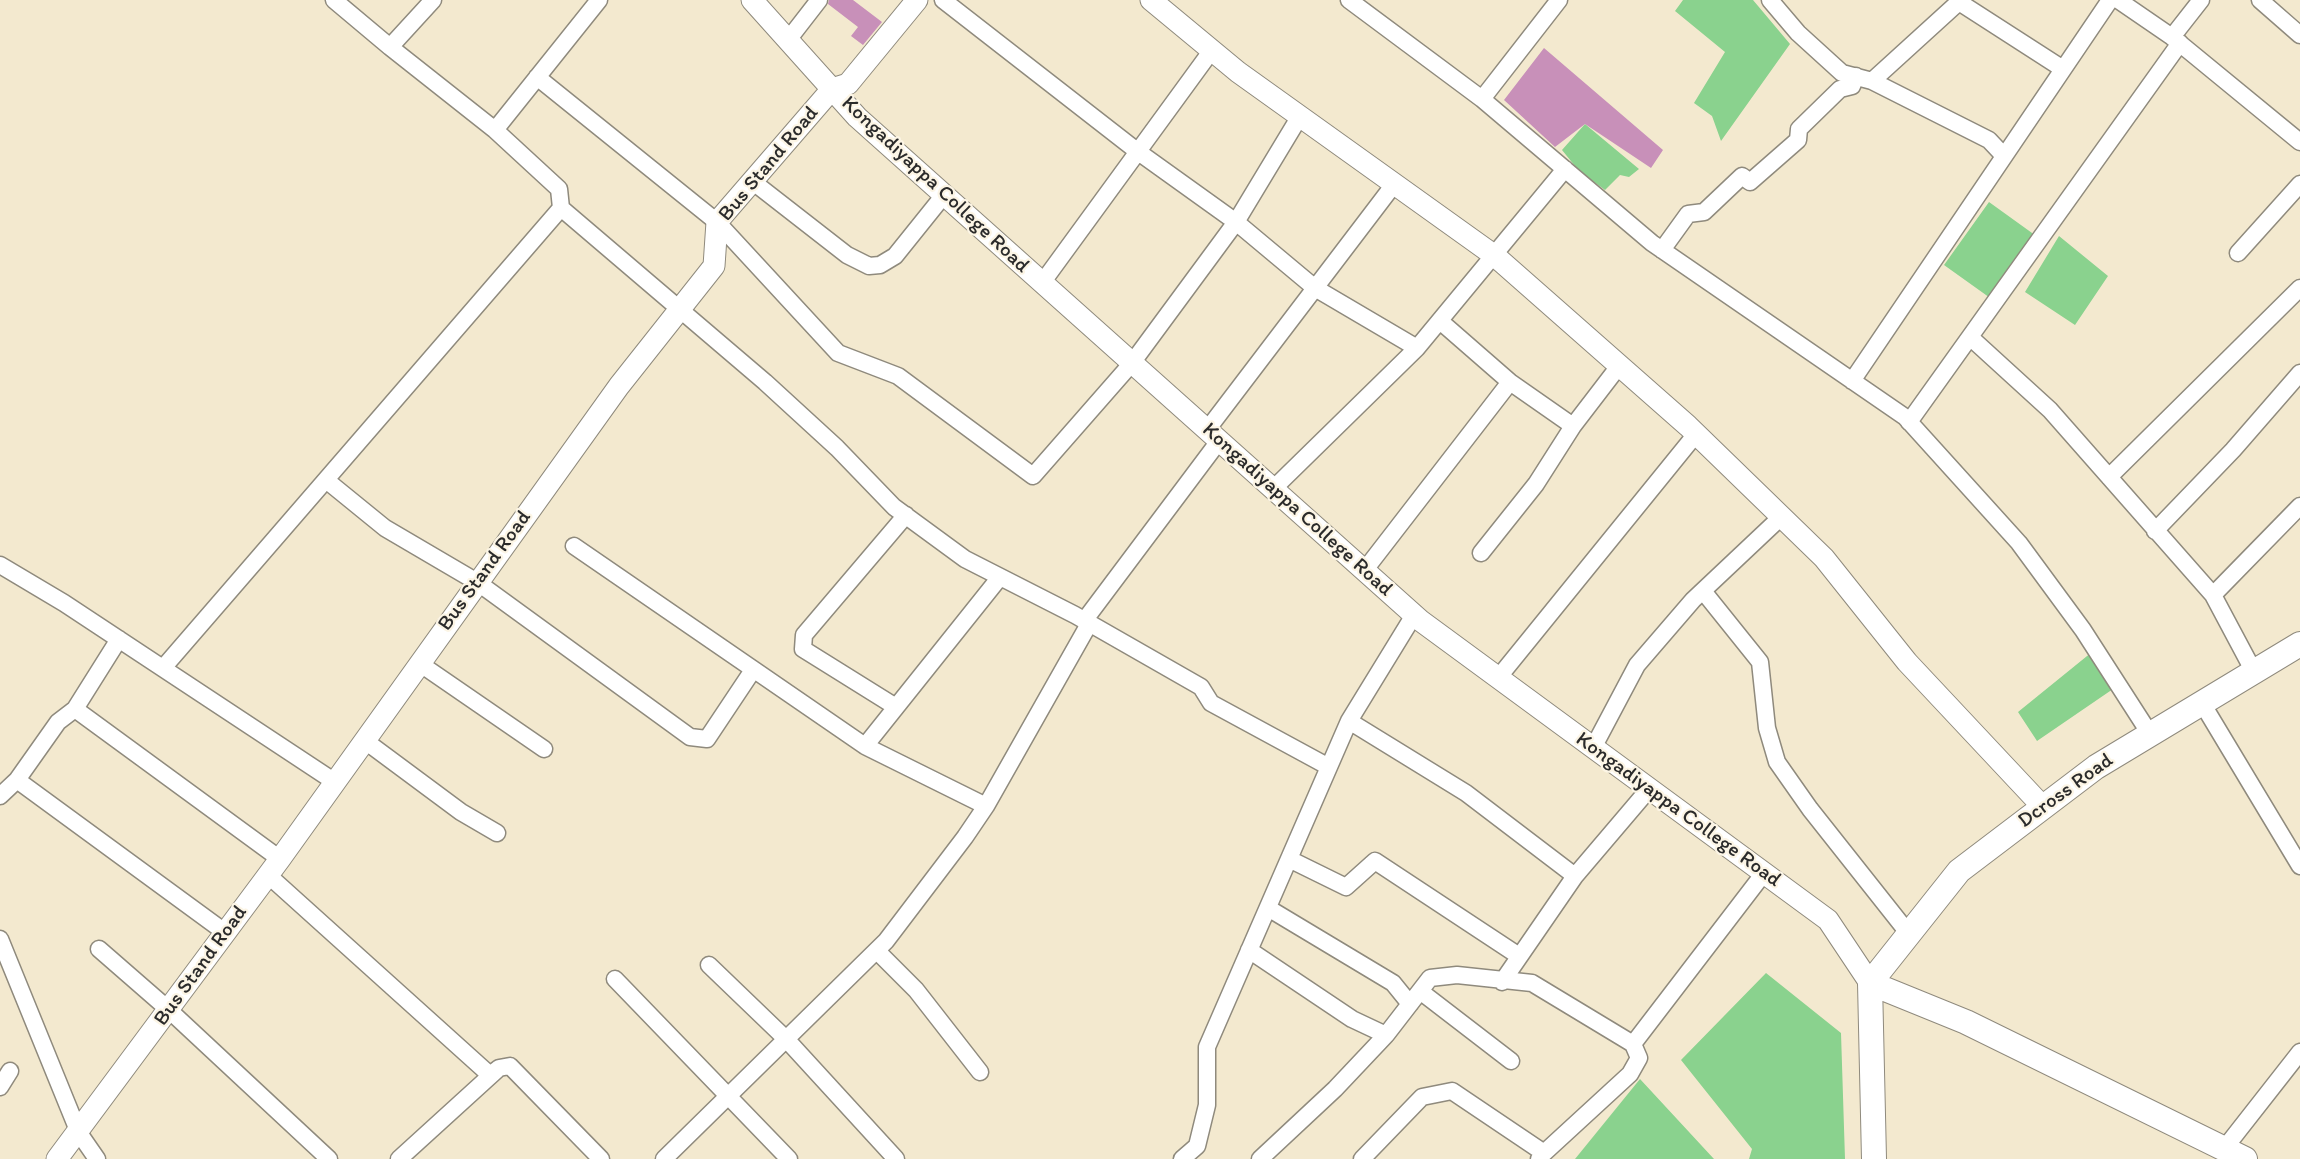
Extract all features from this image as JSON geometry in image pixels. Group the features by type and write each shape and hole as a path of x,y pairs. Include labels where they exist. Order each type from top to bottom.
{"main road":[{"name":"Dcross Road","path":"1870,983 1959,871 2096,767 2300,644"},
{"path":"1874,1159 1870,983 1966,1022 2235,1154"}],"street":[{"path":"334,0 495,129 559,189 561,208 765,382 906,515 965,559 1086,622 1201,687 1211,703 1329,766"},
{"path":"390,47 433,0"},
{"path":"495,129 599,0"},
{"name":"Kongadiyappa College Road","path":"752,0 857,117 1414,615 1828,920 1870,983"},
{"path":"788,40 819,0"},
{"name":"Bus Stand Road","path":"57,1159 79,1133 274,867 619,386 714,266 717,222 832,89 848,84 917,0"},
{"path":"943,0 1137,152 1236,222 1315,288 1417,348"},
{"path":"1151,0 1212,50 1300,116 1496,256 1696,434 1780,518 1824,558 1907,662 2043,807"},
{"path":"1349,0 1482,99 1662,250 1909,422 2019,543 2083,630 2150,735"},
{"path":"1482,99 1559,0"},
{"path":"1770,0 1798,33 1842,73 1864,79 1989,140 2004,156"},
{"path":"1852,381 2110,0"},
{"path":"2118,0 2176,40 2300,142"},
{"path":"1909,422 2176,40 2201,0"},
{"path":"2260,0 2300,34"},
{"path":"1662,250 1688,214 1704,212 1742,176 1750,182 1798,140 1799,129 1840,89 1852,86 1864,79 1960,1 2063,69"},
{"path":"1042,283 1212,50"},
{"path":"537,77 717,222 838,353 898,376 1033,476 1132,363 1236,222 1300,116"},
{"path":"1273,489 1417,348 1496,256 1565,169"},
{"path":"752,181 847,255 869,266 880,264 895,256 944,195"},
{"path":"664,1159 877,951 965,837 986,806 1086,622 1315,288 1395,183"},
{"path":"2238,254 2300,184"},
{"path":"163,668 561,208"},
{"path":"2109,477 2300,288"},
{"path":"1440,321 1510,382 1573,426"},
{"path":"1970,337 2050,410 2212,595 2254,672"},
{"path":"1481,553 1536,483 1573,426 1620,366"},
{"path":"2156,531 2233,450 2300,373"},
{"path":"1364,570 1510,382"},
{"path":"1498,678 1696,434"},
{"path":"326,480 385,528 477,582 690,737 707,739 753,670"},
{"path":"2212,595 2300,506"},
{"path":"896,707 803,649 804,635 906,515"},
{"path":"1593,748 1638,665 1703,591 1780,518"},
{"path":"574,546 865,746 986,806"},
{"path":"0,565 119,639 335,782"},
{"path":"865,746 1000,577"},
{"path":"1703,591 1760,662 1767,728 1777,762 1810,809 1908,934"},
{"path":"1182,1159 1197,1146 1207,1105 1207,1047 1349,721 1414,615"},
{"path":"0,796 17,780 58,722 75,709 119,639"},
{"path":"419,663 544,748"},
{"path":"2202,703 2300,866"},
{"path":"75,709 274,867 490,1075 499,1068 510,1066 602,1159"},
{"path":"1349,721 1466,793 1575,876"},
{"path":"364,740 460,812 496,833"},
{"path":"17,780 226,933"},
{"path":"1502,982 1575,876 1649,789"},
{"path":"1289,859 1346,887 1376,861 1519,956"},
{"path":"1633,1044 1764,873"},
{"path":"1268,908 1393,983 1511,1061"},
{"path":"0,939 79,1133 97,1159"},
{"path":"99,949 169,1010 329,1159"},
{"path":"1249,950 1352,1019 1386,1035"},
{"path":"877,951 916,990 980,1072"},
{"path":"709,966 786,1040 896,1159"},
{"path":"1260,1159 1335,1089 1386,1035 1430,978 1457,975 1502,982 1532,983 1633,1044 1639,1058 1630,1074 1541,1156 1452,1091 1422,1097 1362,1159"},
{"path":"615,979 789,1159"},
{"path":"2235,1154 2300,1052"},
{"path":"399,1159 499,1068"},
{"path":"0,1087 10,1071"}],"green space":[{"path":"1683,0 1753,0 1790,44 1721,141 1712,116 1694,103 1725,52 1675,11"},
{"path":"1585,124 1639,169 1629,177 1620,175 1605,190 1579,171 1562,150"},
{"path":"1989,202 2039,238 1993,300 1944,265"},
{"path":"2059,236 2108,276 2075,325 2025,292"},
{"path":"2092,652 2113,689 2037,741 2018,712"},
{"path":"1766,973 1841,1033 1845,1159 1749,1159 1752,1149 1681,1060"},
{"path":"1640,1079 1714,1159 1575,1159"}],"building":[{"path":"829,0 853,0 882,22 863,45 851,36 858,27 828,4"},
{"path":"1544,48 1663,150 1651,168 1585,124 1555,147 1504,100"}]}
